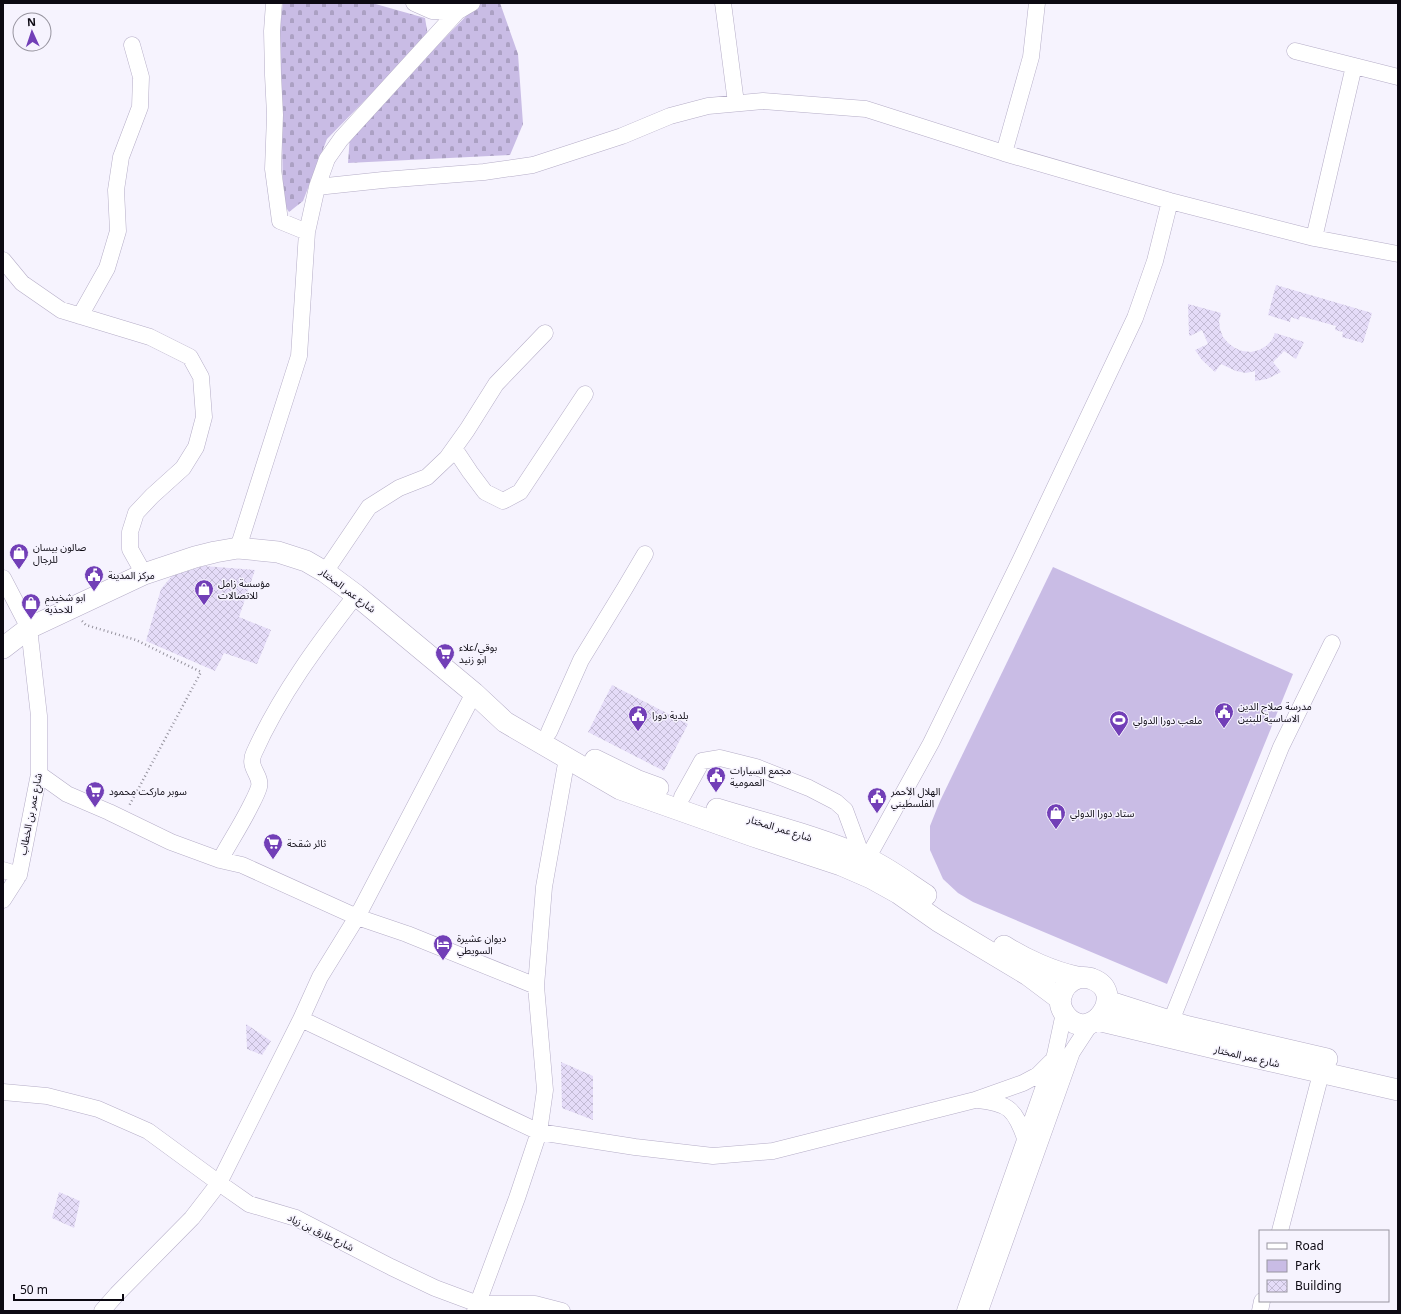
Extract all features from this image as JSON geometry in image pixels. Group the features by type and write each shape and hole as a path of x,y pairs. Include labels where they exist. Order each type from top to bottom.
{"main road":[{"name":"شارع عمر المختار","path":"3,648 29,628 144,574 209,554 238,548 278,552 306,561 325,572 356,595 474,693 505,722 620,789 841,865 871,878 898,893 938,920 1028,975 1062,1006"},
{"name":"شارع عمر المختار","path":"474,693 535,724 601,764 636,780 682,797 831,844 864,857 895,874 1006,947 1044,966 1078,978"},
{"path":"1078,978 1093,979 1099,982 1103,988 1107,1001 1106,1008 1102,1015 1094,1021 1083,1024 1076,1023 1069,1019 1062,1006 1062,992 1071,980 1078,978"},
{"name":"شارع عمر المختار","path":"1107,1001 1171,1022 1323,1065 1398,1090"},
{"name":"شارع عمر المختار","path":"1094,1021 1227,1051 1398,1075"}],"street":[{"path":"274,3 272,31 275,115 273,169 280,221 307,232"},
{"path":"414,3 432,11 458,8 472,3"},
{"path":"723,3 736,103"},
{"path":"1004,153 1031,57 1037,3"},
{"path":"238,548 299,356 307,232 317,187 326,159 341,139 458,8"},
{"path":"80,316 107,268 118,231 116,190 121,156 140,106 141,76 132,45"},
{"path":"1295,51 1398,77"},
{"path":"1314,238 1354,66"},
{"path":"317,187 484,172 533,165 622,136 670,116 708,106 763,101 866,109 1004,153 1170,201 1314,238 1398,254"},
{"path":"864,857 934,736 1020,561 1135,318 1155,261 1170,201"},
{"path":"3,260 22,283 61,310 150,337 190,357 202,377 204,417 196,447 183,468 152,496 136,513 130,532 130,550 144,574"},
{"path":"325,572 369,507 399,488 427,477 447,458 496,384 545,333"},
{"path":"454,448 485,492 503,501 520,492 585,394"},
{"path":"549,732 581,660 645,554"},
{"path":"3,578 29,628"},
{"path":"220,860 247,814 259,788 259,783 251,764 253,754 272,718 300,671 356,595"},
{"name":"شارع عمر بن الخطاب","path":"3,900 18,876 39,774 39,716 29,628"},
{"path":"1171,1022 1281,747 1332,643"},
{"path":"102,1311 192,1218 219,1183 301,1019 320,977 357,917 474,693"},
{"path":"476,1307 517,1198 538,1132 545,1090 536,986 544,887 567,758"},
{"path":"682,797 702,761 720,758 756,767 809,788 836,802 846,810 864,857"},
{"path":"39,774 67,794 171,842 220,860 242,866 357,917 407,934 536,986"},
{"path":"3,870 18,876"},
{"path":"964,1311 1053,1060 1062,1006"},
{"path":"301,1019 538,1132 635,1147 713,1156 773,1151 975,1100 1023,1083 1038,1075 1053,1060"},
{"path":"980,1311 1072,1052 1094,1021"},
{"path":"1280,1230 1323,1065"},
{"name":"شارع طارق بن زياد","path":"3,1092 47,1096 98,1109 148,1131 249,1204 296,1218 391,1268 476,1307 535,1304 562,1311"},
{"path":"975,1100 994,1102 1005,1106 1013,1113 1020,1123 1025,1138"}],"path":[{"path":"71,609 86,626 136,640 201,672 122,819"}],"green space":[{"path":"283,3 372,3 425,18 428,36 327,139 303,201 289,212 283,203 282,134 275,67"},
{"path":"500,3 518,54 523,124 510,155 348,163 350,135 478,4"},
{"name":"ملعب دورا الدولي","path":"1053,567 1293,674 1167,984 973,902 958,893 943,879 930,850 930,826 940,801"}],"building":[{"path":"1276,285 1372,313 1363,343 1342,337 1343,332 1335,330 1336,326 1300,316 1299,320 1291,317 1290,322 1268,315"},
{"path":"1188,304 1221,313 1219,321 1223,337 1228,343 1242,351 1251,352 1259,350 1272,340 1275,333 1304,342 1296,359 1284,351 1273,362 1281,372 1267,379 1255,381 1255,371 1246,373 1236,371 1221,364 1215,372 1202,360 1195,350 1208,344 1202,330 1190,336 1189,335"},
{"path":"204,566 255,570 239,617 271,630 257,664 224,653 215,671 146,641 161,589 172,576"},
{"path":"612,685 688,724 664,771 588,732"},
{"path":"246,1024 271,1041 262,1055 247,1049"},
{"path":"561,1062 593,1076 593,1120 562,1108"},
{"path":"59,1192 80,1201 74,1228 52,1218"}],"place":[{"name":"صالون بيسان للرجال","path":"19,570"},
{"name":"مركز المدينة","path":"94,592"},
{"name":"مؤسسة زامل للاتصالات","path":"204,606"},
{"name":"ابو شخيدم للاحذية","path":"31,620"},
{"name":"بوقي/علاء ابو زنيد","path":"445,670"},
{"name":"مدرسة صلاح الدين الاساسية للبنين","path":"1224,729"},
{"name":"بلدية دورا","path":"638,732"},
{"name":"ملعب دورا الدولي","path":"1119,737"},
{"name":"مجمع السيارات العمومية","path":"716,793"},
{"name":"سوبر ماركت محمود","path":"95,808"},
{"name":"الهلال الأحمر الفلسطيني","path":"877,814"},
{"name":"ستاد دورا الدولي","path":"1056,830"},
{"name":"ثائر شقحة","path":"273,860"},
{"name":"ديوان عشيرة السويطي","path":"443,961"}]}
